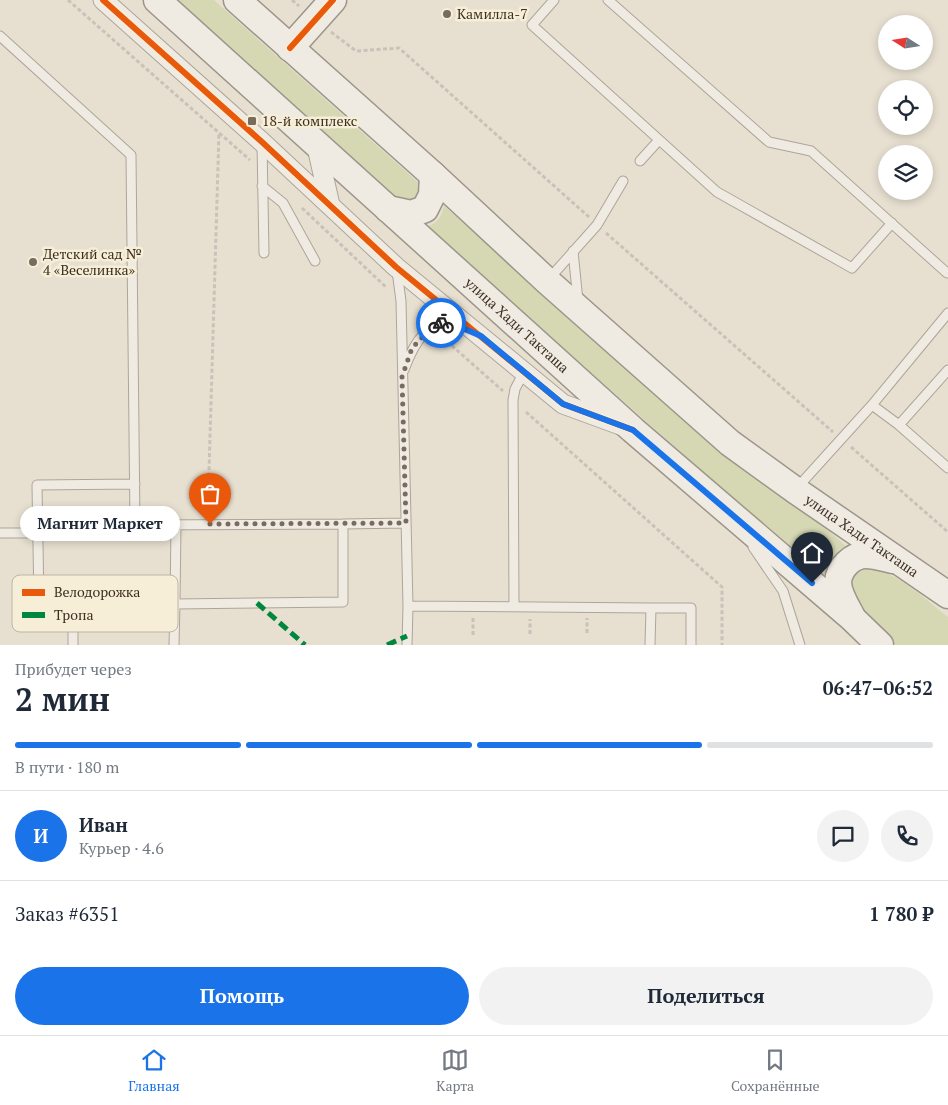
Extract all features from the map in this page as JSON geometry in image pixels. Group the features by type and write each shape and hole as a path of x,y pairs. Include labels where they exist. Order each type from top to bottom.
{"main road":[{"name":"улица Хади Такташа","path":"157,0 633,430 852,618 880,645"},
{"name":"улица Хади Такташа","path":"237,0 433,174 547,281 730,442 795,490 948,595"},
{"path":"290,48 333,0"},
{"path":"388,209 411,214 425,209 432,195 433,174"},
{"path":"852,618 838,583 842,568 852,557 866,555 896,560"}],"street":[{"path":"103,0 262,142 396,267 563,404 633,430"},
{"path":"316,143 330,205"}],"lane":[{"path":"554,0 532,25 717,192 852,268 892,223"},
{"path":"608,0 769,142 811,151 948,273"},
{"path":"0,36 131,155 135,525 406,523"},
{"path":"640,161 659,140"},
{"path":"262,142 264,253"},
{"path":"547,281 597,225 623,181"},
{"path":"262,186 283,203 315,261"},
{"path":"573,252 579,309"},
{"path":"396,267 402,301 408,606 407,645"},
{"path":"795,490 872,406 948,313"},
{"path":"402,377 412,348 432,327 441,323 453,324 481,336"},
{"path":"899,424 948,370"},
{"path":"514,607 513,400 514,389 524,372"},
{"path":"872,406 899,424 948,468"},
{"path":"38,575 37,485 135,484"},
{"path":"730,513 783,591 800,645"},
{"path":"178,604 343,602 343,524"},
{"path":"175,575 176,525"},
{"path":"0,533 38,533"},
{"path":"408,606 691,608 691,645"},
{"path":"650,645 651,608"},
{"path":"73,632 73,645"},
{"path":"174,632 174,645"}],"path":[{"path":"292,0 315,21 356,51 399,48 597,225 948,532"},
{"path":"191,525 208,505 219,131"}],"green space":[{"path":"173,0 214,0 420,184 420,192 415,201 397,201"},
{"path":"444,206 726,453 811,515 850,550 826,580 426,227 438,219"},
{"path":"869,568 890,575 900,581 948,617 948,645 896,645 878,628 859,606 853,594 851,584 856,575"}],"marked path":[{"path":"257,603 305,645"},
{"path":"387,645 407,636"}],"cycle path":[{"path":"103,0 262,142 396,267 563,404 633,430"},
{"path":"290,48 333,0"}],"way so far":[{"path":"210,524 406,523 402,377 412,348 432,327 441,323"}],"place":[{"name":"Камилла-7","path":"447,14"},
{"name":"18-й комплекс","path":"252,121"},
{"name":"Детский сад № 4 «Веселинка»","path":"33,262"},
{"name":"Магнит Маркет","path":"210,524"}],"route":[{"path":"441,323 453,324 481,336 563,404 633,430 812,583"}]}
